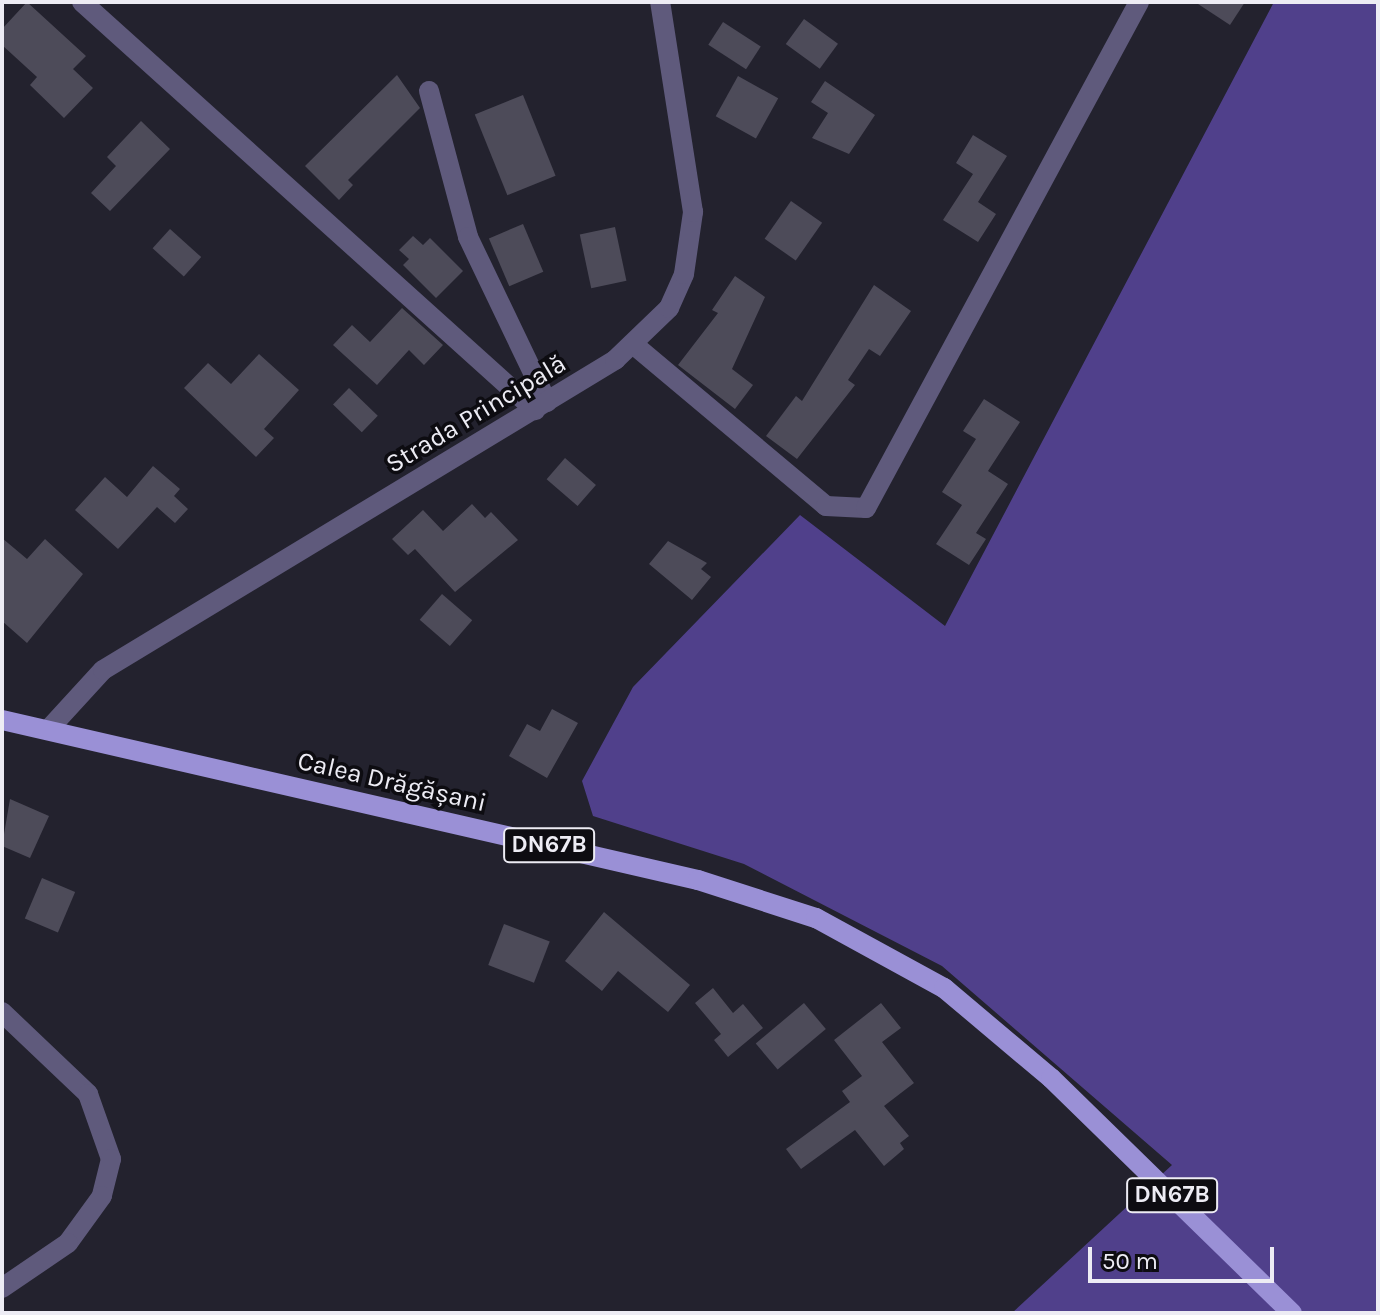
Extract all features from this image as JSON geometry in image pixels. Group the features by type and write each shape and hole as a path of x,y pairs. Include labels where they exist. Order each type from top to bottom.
{"main road":[{"name":"Calea Drăgășani","path":"2,720 698,880 816,918 944,988 1051,1078 1292,1313"}],"street":[{"path":"82,2 541,406"},
{"name":"Strada Principală","path":"48,730 103,670 160,632 541,406 633,344 669,308 693,223 660,2"},
{"path":"633,344 826,506 866,508 1139,2"},
{"path":"429,91 468,237 541,406"},
{"path":"2,1012 88,1094 111,1159 102,1196 68,1243 2,1288"}],"shaded area":[{"path":"1274,2 1378,2 1378,1313 1012,1313 1172,1165 942,966 744,864 593,816 582,781 633,687 800,515 945,626"}],"building":[{"path":"27,2 86,56 73,69 93,88 64,118 30,85 37,77 2,45 2,29"},
{"path":"1195,2 1245,2 1230,25"},
{"path":"804,19 838,44 820,69 786,44"},
{"path":"723,22 761,47 746,69 708,45"},
{"path":"397,75 420,108 348,180 353,185 339,200 305,166"},
{"path":"738,76 778,98 756,139 716,116"},
{"path":"825,81 875,115 849,154 812,138 828,113 811,102"},
{"path":"523,95 556,176 507,195 475,114"},
{"path":"141,121 170,149 110,211 91,193 116,166 107,157"},
{"path":"973,135 1007,156 978,202 996,214 978,242 943,220 973,174 956,163"},
{"path":"791,201 822,223 796,260 765,239"},
{"path":"523,224 543,272 509,286 489,238"},
{"path":"615,227 626,281 591,288 580,234"},
{"path":"170,229 201,257 184,276 153,248"},
{"path":"413,236 423,245 430,238 463,271 436,298 403,265 409,259 399,250"},
{"path":"735,276 765,297 732,369 753,385 735,409 678,365 718,313 712,310"},
{"path":"874,285 911,311 880,356 869,349 848,380 855,385 797,459 766,436 796,396 802,401"},
{"path":"402,308 443,345 424,365 409,350 377,385 333,345 352,325 370,342"},
{"path":"259,354 299,390 264,429 274,438 256,457 184,388 208,363 231,384"},
{"path":"349,388 378,416 362,432 333,405"},
{"path":"984,399 1020,422 988,471 1008,484 976,533 986,539 969,565 936,544 962,505 942,492 976,439 963,431"},
{"path":"565,458 596,485 578,506 547,479"},
{"path":"153,466 180,489 174,496 188,509 175,523 157,507 118,549 75,510 105,477 127,497"},
{"path":"472,504 485,518 491,512 518,540 455,592 415,549 408,555 392,539 423,510 443,531"},
{"path":"2,538 27,559 45,539 83,574 27,643 2,621"},
{"path":"668,541 707,563 701,569 711,577 692,600 649,564"},
{"path":"442,594 472,620 450,646 420,620"},
{"path":"552,709 578,723 547,778 509,756 527,724 540,731"},
{"path":"10,799 49,816 30,858 2,846"},
{"path":"42,878 75,892 58,933 25,919"},
{"path":"604,912 690,985 668,1012 618,971 602,991 565,961"},
{"path":"504,924 550,942 534,983 488,965"},
{"path":"713,988 733,1013 743,1004 763,1028 728,1057 714,1040 721,1034 695,1003"},
{"path":"804,1003 826,1029 778,1070 756,1043"},
{"path":"881,1003 901,1028 882,1042 914,1083 884,1106 909,1136 900,1143 904,1149 884,1166 855,1130 801,1169 786,1149 850,1102 842,1091 862,1076 834,1040"}]}
